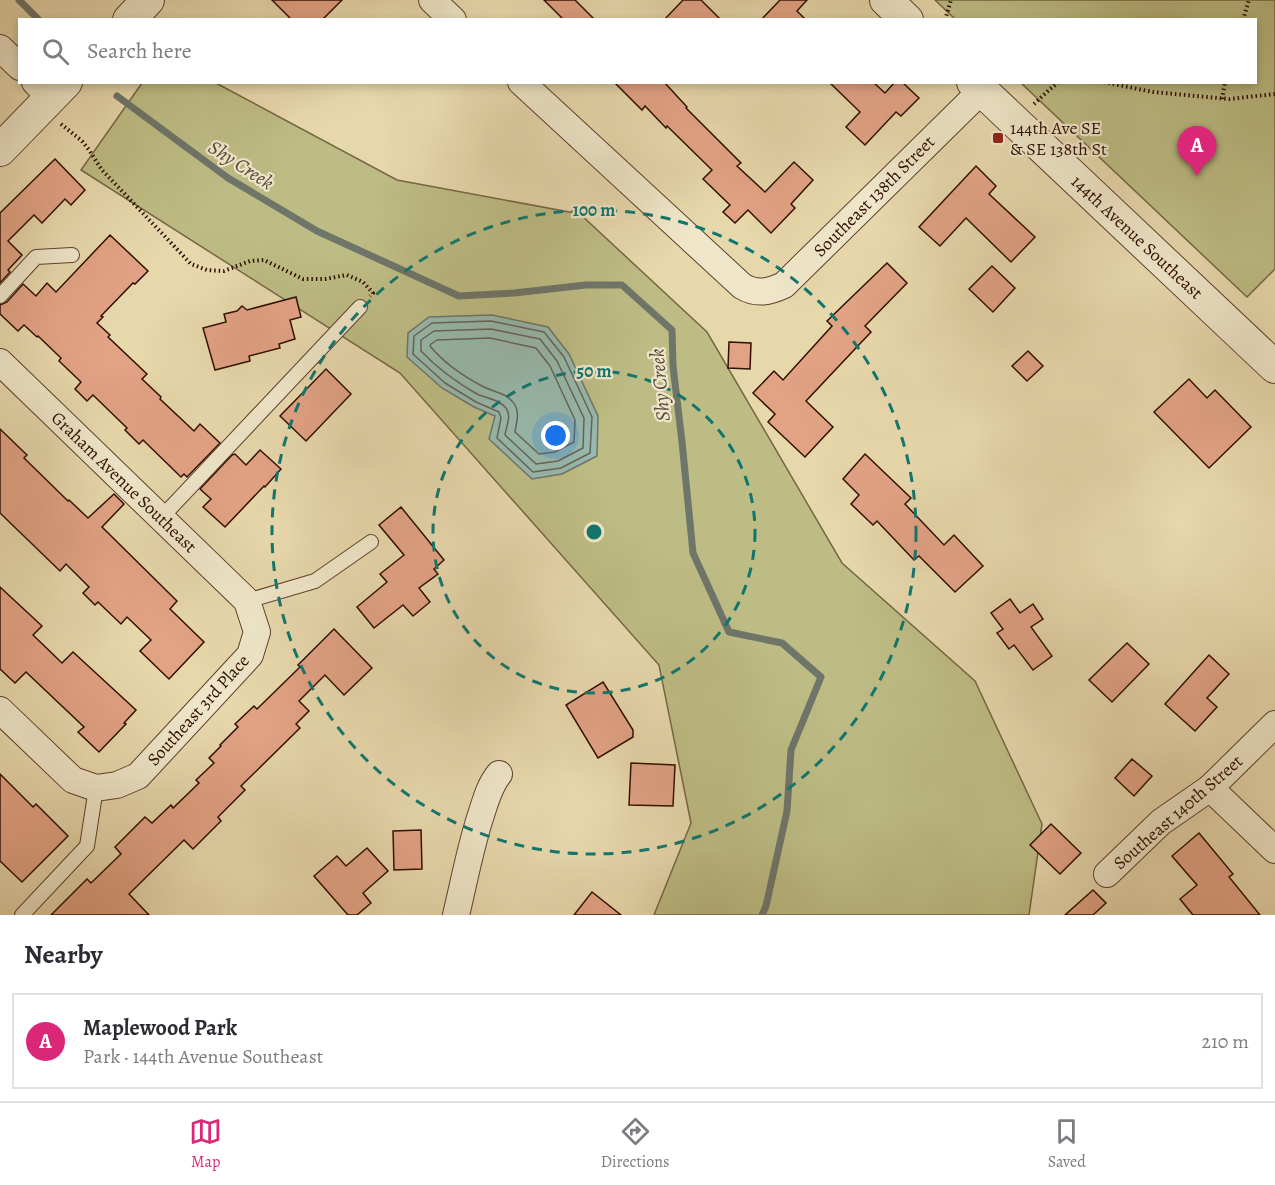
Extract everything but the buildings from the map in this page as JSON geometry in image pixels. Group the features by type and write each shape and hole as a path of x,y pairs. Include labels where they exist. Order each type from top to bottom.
{"street":[{"path":"131,18 148,0"},
{"path":"432,0 451,18"},
{"path":"886,0 905,18"},
{"path":"0,48 18,65"},
{"name":"Southeast 138th Street","path":"523,84 742,286 750,291 762,293 784,285 977,86"},
{"name":"144th Avenue Southeast","path":"977,86 1275,367"},
{"path":"0,150 49,92"},
{"name":"Graham Avenue Southeast","path":"0,362 247,601"},
{"name":"Southeast 3rd Place","path":"96,788 117,785 138,776 250,655 257,632 247,601"},
{"path":"0,710 73,780 96,788"},
{"name":"Southeast 140th Street","path":"1107,874 1161,822 1210,788 1275,724"},
{"path":"456,915 475,835 494,780 499,774"},
{"path":"1210,788 1275,850"}],"lane":[{"path":"0,296 36,257 72,255"},
{"path":"161,518 360,307"},
{"path":"247,601 315,581 370,542"},
{"path":"22,915 87,846 96,788"}],"path":[{"path":"946,18 951,0"},
{"path":"1243,18 1249,0"},
{"path":"1027,110 1056,84"},
{"path":"1114,84 1153,92 1222,99 1275,94"},
{"path":"1222,99 1225,84"},
{"path":"49,92 66,129 82,141 102,170 191,264 207,270 224,271 250,261 264,260 303,279 325,279 347,275 363,282 373,293 360,307"}],"shaded area":[{"path":"935,0 1275,0 1275,269 1247,297 1022,84 1257,84 1257,18 954,18"},
{"path":"141,84 218,84 397,180 580,214 707,332 842,563 975,681 1042,824 1029,915 654,915 691,823 659,665 400,373 81,170"}],"water":[{"path":"492,315 548,327 569,354 598,416 597,456 562,474 532,479 489,439 495,416 474,407 442,388 407,357 408,333 429,317"}],"waterway":[{"name":"Shy Creek","path":"19,0 37,18"},
{"name":"Shy Creek","path":"117,96 228,178 317,231 459,296 586,285 622,285 672,330 673,366 693,553 729,632 782,643 821,677 791,750 787,811 762,915"}],"place":[{"name":"144th Ave SE & SE 138th St","path":"998,138"},
{"name":"Maplewood Park","path":"1197,176"}]}
